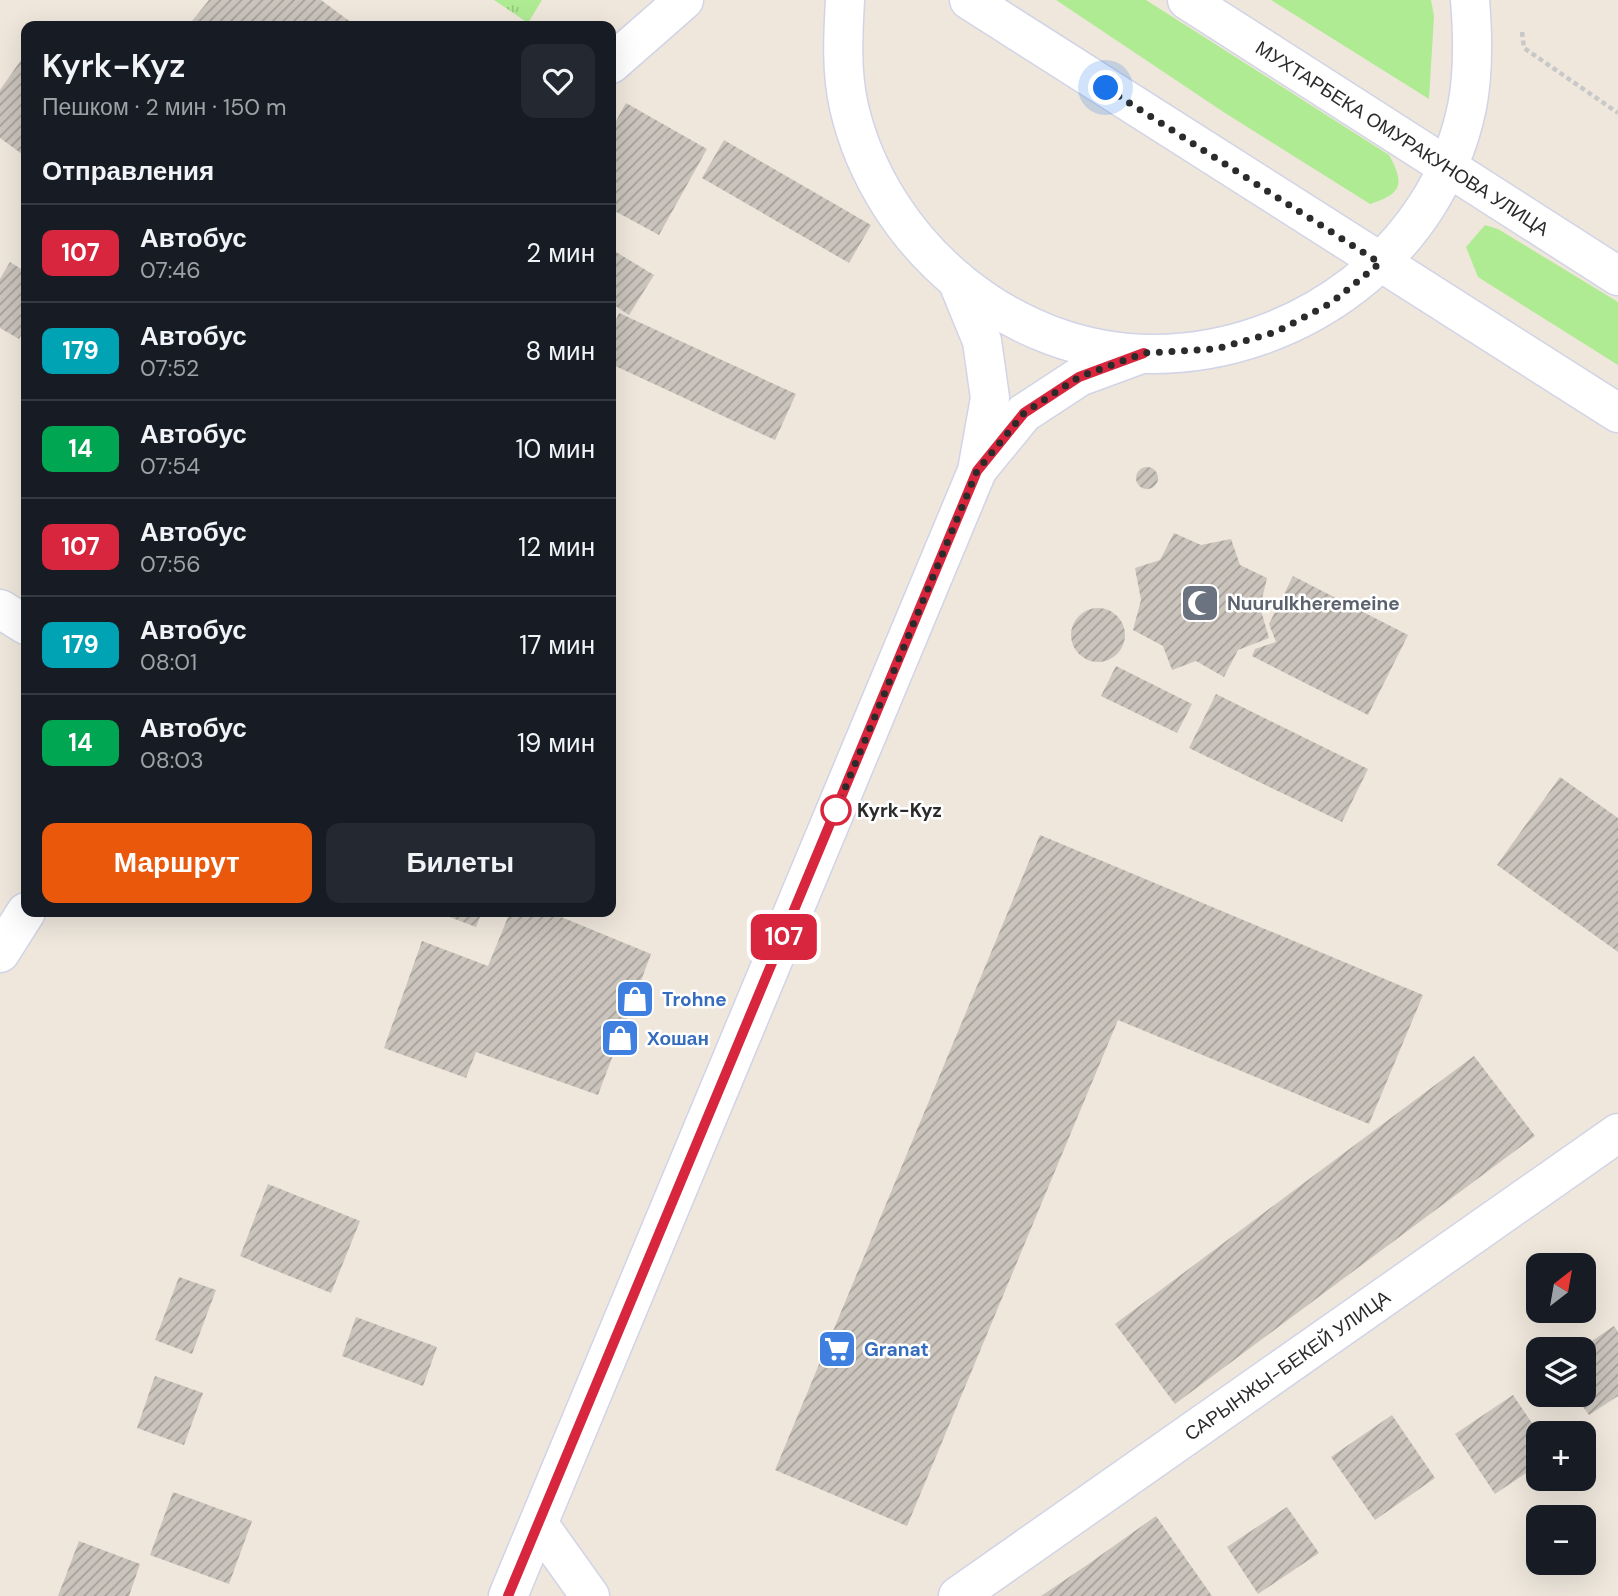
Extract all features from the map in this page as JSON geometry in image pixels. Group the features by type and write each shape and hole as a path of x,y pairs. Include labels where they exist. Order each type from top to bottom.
{"street":[{"path":"616,60 684,0"},
{"path":"845,0 842,47 849,106 867,162 896,215 934,261 980,299 1032,328 1091,347 1144,353 1216,349 1276,332 1331,303 1380,263 1418,219 1446,167 1466,108 1474,47 1470,0"},
{"path":"969,0 1618,413"},
{"name":"МУХТАРБЕКА ОМУРАКУНОВА УЛИЦА","path":"1187,0 1618,276"},
{"path":"508,1596 540,1526 977,471 990,398 982,341 957,280"},
{"path":"977,471 1024,413 1079,377 1144,353"},
{"path":"0,609 21,622"},
{"path":"0,953 23,917"},
{"name":"САРЫНЖЫ-БЕКЕЙ УЛИЦА","path":"958,1596 1618,1133"},
{"path":"540,1526 590,1596"}],"path":[{"path":"1520,24 1524,48 1618,113"}],"green space":[{"path":"494,0 542,0 529,21 525,21"},
{"path":"1056,0 1146,0 1389,155 1397,173 1398,187 1389,196 1370,204 1225,113"},
{"path":"1271,0 1431,0 1434,16 1429,99"},
{"path":"1485,225 1498,229 1618,302 1618,365 1478,277 1466,247"}],"building":[{"path":"209,0 321,0 349,21 192,21"},
{"path":"21,60 21,153 0,138 0,90"},
{"path":"626,103 707,149 659,235 616,212 616,121"},
{"path":"724,140 871,225 849,263 702,178"},
{"path":"616,252 654,275 629,315 616,306"},
{"path":"10,262 21,269 19,339 0,328 0,279"},
{"path":"619,313 796,394 775,440 616,366 616,320"},
{"path":"1147,467 1155,470 1158,478 1155,486 1147,489 1139,486 1136,478 1139,470"},
{"name":"Nuurulkheremeine","path":"1174,533 1201,545 1231,539 1240,565 1267,578 1260,607 1269,638 1238,650 1224,677 1196,661 1172,670 1163,646 1133,630 1141,600 1135,568 1160,560"},
{"path":"1293,576 1408,635 1368,715 1252,656 1255,649 1276,642 1269,624"},
{"path":"1098,608 1117,616 1125,635 1117,654 1098,662 1079,654 1071,635 1079,616"},
{"path":"1116,666 1192,704 1177,733 1101,696"},
{"path":"1216,694 1368,769 1342,822 1189,748"},
{"path":"1560,777 1618,818 1618,952 1497,865"},
{"path":"1040,835 1423,995 1369,1124 1118,1020 907,1526 775,1470"},
{"path":"449,917 480,917 476,927"},
{"path":"508,917 561,917 651,954 598,1095 476,1052 466,1078 384,1048 422,941 488,966"},
{"path":"1474,1056 1535,1136 1175,1404 1115,1324"},
{"path":"268,1184 360,1221 331,1293 240,1256"},
{"path":"179,1277 216,1290 192,1354 155,1340"},
{"path":"356,1317 437,1347 423,1386 342,1356"},
{"path":"1614,1326 1618,1332 1618,1396 1589,1415 1583,1407 1596,1407 1596,1338"},
{"path":"155,1376 203,1393 184,1445 137,1428"},
{"path":"1513,1395 1531,1421 1526,1421 1526,1473 1495,1494 1455,1434"},
{"path":"1392,1415 1435,1478 1375,1520 1331,1457"},
{"path":"173,1492 252,1521 229,1584 150,1555"},
{"path":"1287,1507 1319,1553 1258,1594 1227,1547"},
{"path":"1156,1516 1212,1596 1041,1596 1087,1565"},
{"path":"79,1541 140,1564 129,1596 58,1596"}],"bus line":[{"name":"107","path":"508,1596 540,1526 977,471 1024,413 1079,377 1144,353"}],"place":[{"name":"Nuurulkheremeine","path":"1200,603"},
{"name":"Kyrk-Kyz","path":"836,810"},
{"name":"Trohne","path":"635,999"},
{"name":"Хошан","path":"620,1038"},
{"name":"Granat","path":"837,1349"}],"route":[{"path":"836,810 977,471 1024,413 1079,377 1144,353 1216,349 1276,332 1331,303 1380,263 1106,88"}]}
